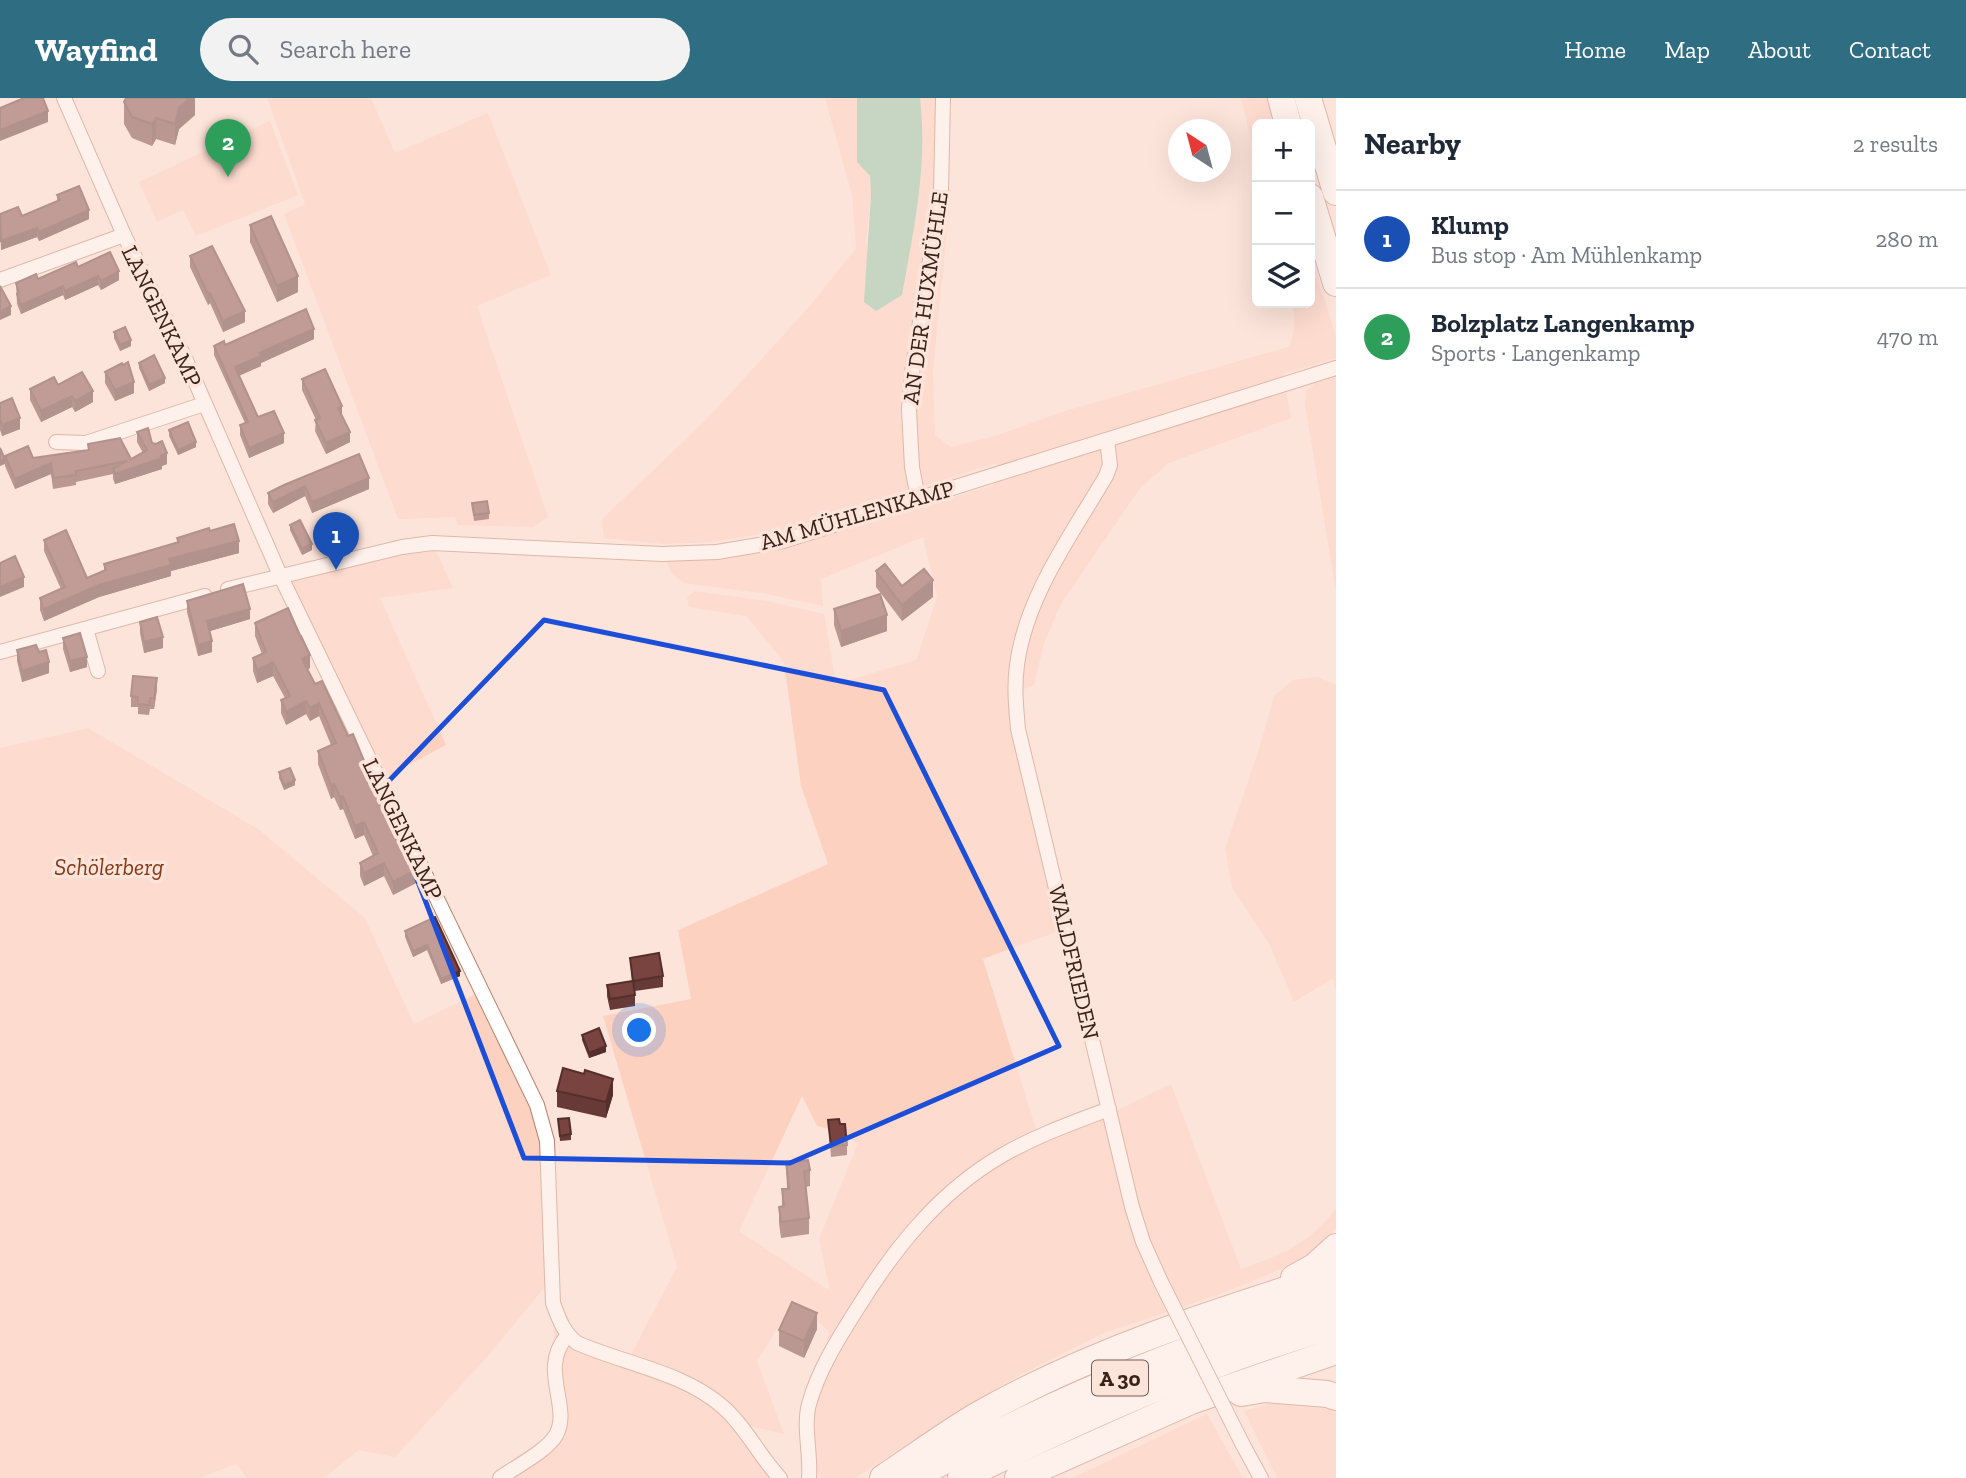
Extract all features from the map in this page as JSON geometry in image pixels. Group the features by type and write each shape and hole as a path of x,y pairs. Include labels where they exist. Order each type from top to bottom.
{"highway":[{"path":"1281,98 1287,119"},
{"path":"1308,98 1336,192"},
{"path":"1315,214 1336,283"},
{"path":"1245,1303 1314,1267 1336,1247"},
{"path":"883,1478 940,1439 1005,1401 1105,1354 1168,1329 1336,1274"},
{"name":"A 30","path":"913,1478 1043,1411 1107,1383 1228,1335 1336,1300"},
{"name":"A 30","path":"961,1478 1092,1415 1183,1377 1336,1325"},
{"path":"1018,1478 1191,1401 1336,1351"},
{"path":"1191,1401 1265,1389 1336,1397"}],"street":[{"name":"LANGENKAMP","path":"64,98 124,235 185,358 280,575 537,1105 547,1141 553,1303 561,1326 568,1336"},
{"name":"AN DER HUXMÜHLE","path":"918,498 912,467 909,410 912,372 941,192 943,98"},
{"path":"0,280 124,235"},
{"name":"AM MÜHLENKAMP","path":"0,652 280,575 402,547 432,543 662,554 717,552 783,541 1336,368"},
{"path":"56,442 86,443 204,404"},
{"name":"WALDFRIEDEN","path":"1107,440 1110,465 1106,476 1035,603 1024,633 1017,663 1015,694 1018,729 1132,1207 1143,1242 1261,1478"},
{"path":"86,629 98,671"},
{"path":"809,1478 808,1412 821,1371 878,1275 920,1221 961,1184 1000,1156 1042,1135 1109,1109"},
{"path":"500,1478 549,1443 557,1433 560,1422 554,1361 556,1351 568,1336 577,1343 695,1388 725,1409 780,1478"}],"highlighted area":[{"path":"544,620 884,690 1059,1046 790,1163 524,1158 382,788"}],"green space":[{"path":"267,98 371,98 395,153 488,113 551,275 477,306 548,517 533,527 458,525 455,517 398,519 284,214 305,204"},
{"path":"825,98 857,98 857,162 870,176 866,242 876,310 902,295 921,172 920,98 943,98 942,192 951,190 933,371 935,435 951,447 1288,347 1294,326 1293,308 1315,308 1315,268 1336,337 1336,358 1283,374 1291,418 1169,463 1141,487 1062,602 1044,643 1034,685 1022,690 1008,690 1011,731 1059,931 983,959 1040,1142 1092,1123 1171,1084 1241,1269 1293,1247 1315,1231 1336,1209 1336,1228 1328,1238 1296,1263 1218,1295 1104,1333 1014,1378 855,1478 822,1478 816,1470 808,1436 829,1332 795,1300 757,1361 784,1434 740,1424 780,1478 500,1478 557,1433 553,1303 568,1336 627,1362 677,1267 603,1016 691,999 678,930 828,864 801,786 784,662 746,616 689,607 687,597 695,591 766,601 824,614 836,684 916,660 937,597 923,537 821,579 823,606 767,594 684,583 672,574 666,561 716,559 785,548 994,485 997,463 781,531 711,542 663,544 604,538 602,519 707,419 809,307 856,248 852,195","holes":["802,1096 817,1126 858,1143 819,1239 830,1291 739,1231"]},
{"path":"1241,98 1267,98 1273,119 1252,119 1252,143"},
{"path":"270,121 298,195 196,236 183,210 157,222 139,182"},
{"path":"1336,377 1336,591 1305,404 1306,391 1314,384"},
{"path":"436,551 453,588 380,598 446,745 380,780 284,583 404,555"},
{"path":"1318,677 1336,685 1336,992 1333,978 1294,1002 1269,944 1232,887 1225,849 1274,696 1293,680"},
{"name":"Schölerberg","path":"88,728 258,829 365,918 414,1024 482,991 537,1105 552,1278 487,1357 395,1457 359,1450 324,1478 247,1478 236,1464 200,1478 0,1478 0,748"},
{"path":"1271,1403 1336,1410 1336,1478 1277,1478 1244,1411"},
{"path":"1207,1414 1243,1478 1072,1478"}],"shaded area":[{"path":"857,98 920,98 921,172 902,295 876,311 864,302 871,194 870,176 857,162"}],"building":[{"path":"24,98 43,98 48,111 0,130 0,108"},
{"path":"126,98 190,98 179,108 175,124 156,118 152,124 132,117 124,102"},
{"path":"79,186 89,210 39,232 37,228 1,241 0,214 18,207 22,216 60,200 57,195"},
{"path":"271,216 298,276 277,286 250,225"},
{"path":"212,246 245,311 223,321 190,256"},
{"path":"110,252 119,271 101,281 98,276 65,291 63,286 21,305 16,283 36,274 38,279 76,262 78,267"},
{"path":"0,286 11,306 0,312"},
{"path":"306,309 314,329 259,353 261,356 235,367 258,417 274,411 284,433 249,448 240,425 248,422 214,346 224,341 225,345"},
{"path":"125,327 131,340 120,345 114,332"},
{"path":"154,355 165,378 149,385 139,363"},
{"path":"128,362 134,382 115,390 105,372"},
{"path":"325,369 342,406 338,408 350,432 326,443 315,420 320,418 302,379"},
{"path":"82,372 93,391 75,401 72,396 41,411 30,389 54,377 58,385"},
{"path":"12,398 20,418 2,425 0,403"},
{"path":"188,422 196,442 178,450 169,430"},
{"path":"148,428 152,443 162,441 167,453 161,456 162,458 115,474 113,469 127,461 76,471 76,475 53,478 51,463 15,479 5,456 28,446 33,458 89,450 88,444 120,438 131,459 147,450 137,432"},
{"path":"0,448 5,459 0,461"},
{"path":"359,454 369,478 312,502 305,486 273,502 268,493 284,485"},
{"path":"487,501 489,513 474,515 472,503"},
{"path":"300,520 312,544 302,549 290,525"},
{"path":"234,524 239,541 169,559 171,565 99,585 44,609 40,598 65,587 44,540 66,530 87,578 106,570 104,564 179,542 177,538 209,528 210,531"},
{"path":"15,556 24,577 0,587 0,563"},
{"path":"885,564 902,586 924,569 933,580 902,605 876,571"},
{"path":"243,584 250,609 207,621 212,641 198,645 187,601"},
{"path":"880,594 887,615 841,631 834,609"},
{"path":"288,608 310,655 302,659 315,684 322,681 348,736 353,734 377,792 416,870 393,882 384,863 364,873 360,863 378,853 364,822 355,826 343,796 340,797 334,784 331,785 318,751 336,743 319,703 310,708 306,701 286,712 281,700 290,696 273,662 257,670 253,658 266,652 255,623"},
{"path":"157,617 163,637 144,642 140,622"},
{"path":"80,633 87,657 70,661 63,638"},
{"path":"36,645 39,652 46,650 49,662 22,671 17,650"},
{"path":"133,676 157,678 154,698 150,698 149,705 138,704 138,697 131,696"},
{"path":"290,768 295,780 284,785 279,772"},
{"path":"435,917 460,971 441,979 427,945 413,951 405,931"},
{"path":"659,953 663,976 633,981 630,958"},
{"path":"633,981 635,995 610,999 607,985"},
{"path":"599,1028 606,1046 589,1053 582,1035"},
{"path":"563,1068 584,1074 585,1070 613,1079 606,1102 557,1091"},
{"path":"569,1118 571,1134 560,1136 558,1119"},
{"path":"839,1119 840,1124 845,1124 847,1145 831,1146 828,1120"},
{"path":"808,1160 810,1170 804,1171 809,1218 781,1222 779,1207 784,1206 782,1189 789,1189 786,1162"},
{"path":"792,1302 817,1313 804,1341 779,1330"}],"place":[{"name":"Bolzplatz Langenkamp","path":"228,177"},
{"name":"Klump","path":"336,570"}]}
